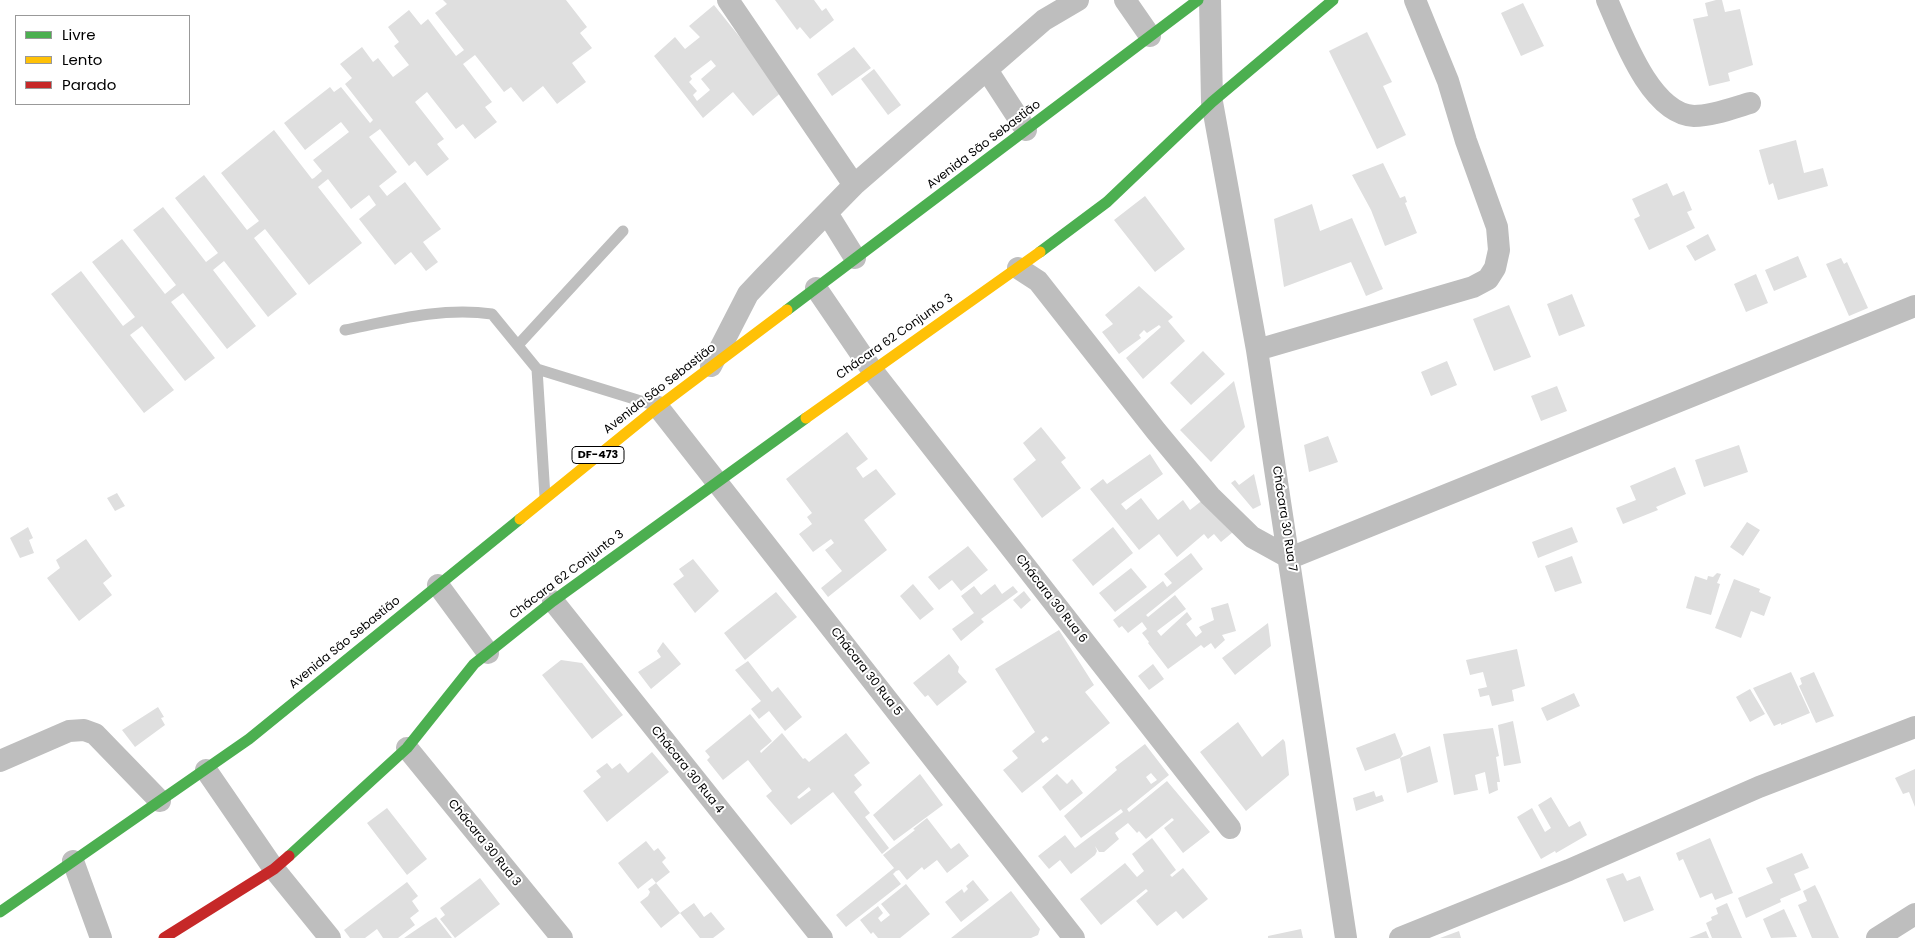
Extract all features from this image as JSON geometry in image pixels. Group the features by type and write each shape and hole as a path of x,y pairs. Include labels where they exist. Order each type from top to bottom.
{"main road":[{"name":"Avenida São Sebastião","path":"0,912 249,739 658,406 1198,0"},
{"path":"1018,268 1107,202 1212,102 1333,0"},
{"name":"Chácara 62 Conjunto 3","path":"164,938 274,869 407,748 474,664 553,601 716,480 1018,268"}],"street":[{"path":"728,0 854,185"},
{"path":"711,366 748,294 854,185 1044,20 1078,0"},
{"path":"1125,0 1150,36"},
{"name":"Chácara 30 Rua 7","path":"1210,0 1212,102 1257,350 1346,938"},
{"path":"1257,350 1473,287 1488,279 1495,268 1500,250 1497,227 1466,141 1448,81 1415,0"},
{"path":"1607,0 1638,67 1670,108 1693,116 1750,103"},
{"path":"987,70 1026,130"},
{"path":"827,213 855,258"},
{"path":"1018,268 1038,281 1156,431 1210,496 1252,537 1290,558 1915,306"},
{"name":"Chácara 30 Rua 6","path":"816,288 872,370 1230,828"},
{"name":"Chácara 30 Rua 5","path":"658,406 1065,935"},
{"path":"438,585 488,653"},
{"name":"Chácara 30 Rua 4","path":"553,601 822,938"},
{"path":"1400,938 1569,870 1759,787 1915,727"},
{"path":"0,762 69,730 84,730 95,734 160,801"},
{"name":"Chácara 30 Rua 3","path":"407,748 562,938"},
{"path":"206,770 274,869 330,938"},
{"path":"73,861 101,938"},
{"path":"1877,938 1915,914"}],"lane":[{"path":"518,345 623,231"},
{"path":"345,330 424,314 467,311 492,314 537,369 658,406"},
{"path":"537,369 545,498"}],"building":[{"path":"443,0 566,0 587,27 580,33 592,48 572,63 586,82 557,104 543,86 523,102 511,87 504,92 475,55 463,64 492,102 485,107 497,122 475,139 463,124 456,129 427,92 415,102 444,139 437,144 449,159 427,176 415,161 409,166 380,129 369,137 397,172 379,186 387,196 405,182 441,229 423,242 438,262 426,271 411,252 395,265 359,219 376,205 369,195 351,209 328,179 318,187 362,243 309,285 265,229 254,238 297,294 268,317 224,261 213,270 256,326 227,349 183,293 171,302 215,358 185,381 142,326 130,335 174,390 144,413 51,294 81,271 123,326 135,317 92,262 122,239 165,294 176,285 133,230 163,207 206,262 218,253 175,198 204,175 247,230 259,221 221,173 274,130 312,179 314,178 322,171 313,160 349,132 341,122 305,150 284,123 330,87 334,92 341,87 370,123 373,120 345,84 352,78 340,64 362,47 373,62 378,58 393,77 409,65 394,46 399,42 388,27 409,10 421,25 428,19 456,56 464,50 435,13 447,4"},
{"path":"775,0 814,0 822,11 826,8 834,20 810,39 800,27 797,30"},
{"path":"1722,0 1725,12 1740,9 1753,65 1728,73 1730,81 1709,86 1693,19 1708,16 1705,3"},
{"path":"1523,3 1544,46 1521,56 1501,13"},
{"path":"714,5 783,91 753,116 733,92 703,118 654,56 675,37 685,49 700,37 689,26","holes":["711,60 716,66 701,79 710,90 697,101 693,95 697,91 689,82 692,79 690,76"]},
{"path":"1367,32 1392,82 1383,86 1406,135 1377,149 1329,51"},
{"path":"854,47 871,68 832,96 817,74"},
{"path":"874,69 901,105 888,115 861,79"},
{"path":"1796,140 1804,173 1823,168 1828,186 1778,200 1773,183 1769,185 1759,150"},
{"path":"1383,163 1400,198 1405,196 1407,202 1405,203 1417,233 1385,246 1371,210 1352,175"},
{"path":"1667,183 1673,196 1684,191 1692,210 1687,212 1695,228 1649,250 1634,219 1640,216 1632,199"},
{"path":"1145,196 1185,249 1155,272 1114,220"},
{"path":"1312,204 1320,231 1352,218 1383,289 1366,296 1351,262 1284,287 1274,219"},
{"path":"1708,234 1716,250 1695,261 1686,246"},
{"path":"1798,256 1807,277 1774,291 1765,270"},
{"path":"1841,258 1844,264 1847,262 1868,308 1849,316 1826,264"},
{"path":"1756,274 1768,303 1746,312 1734,284"},
{"path":"1139,286 1173,317 1168,321 1185,341 1143,379 1126,358 1161,327 1159,325 1147,333 1144,330 1139,335 1141,338 1119,354 1102,332 1113,324 1105,315"},
{"path":"1572,294 1585,326 1559,336 1547,304"},
{"path":"1509,305 1531,357 1494,371 1473,319"},
{"path":"1203,351 1225,374 1191,405 1170,383"},
{"path":"1447,361 1457,385 1431,396 1421,372"},
{"path":"1234,381 1245,427 1211,462 1180,430"},
{"path":"1557,386 1567,411 1541,421 1531,396"},
{"path":"1041,427 1066,458 1061,462 1081,488 1042,518 1013,479 1036,460 1023,443"},
{"path":"847,432 868,459 856,468 863,478 876,469 896,494 864,520 887,550 828,597 821,588 842,571 825,550 834,543 831,539 813,552 799,534 812,524 807,517 812,513 786,479"},
{"path":"1328,436 1338,462 1309,472 1304,445"},
{"path":"1739,445 1748,472 1704,487 1695,460"},
{"path":"1150,454 1163,474 1121,504 1126,510 1141,498 1158,520 1183,500 1190,510 1204,499 1233,532 1221,542 1214,534 1208,539 1204,534 1177,557 1159,534 1139,550 1090,489 1103,479 1107,484"},
{"path":"1675,467 1686,494 1656,507 1658,510 1623,524 1616,508 1636,500 1630,486"},
{"path":"1254,474 1261,505 1253,509 1231,483 1235,480 1239,485"},
{"path":"117,493 125,506 115,511 107,498"},
{"path":"1747,522 1760,530 1743,556 1730,547"},
{"path":"28,527 33,538 29,540 34,553 20,558 10,538"},
{"path":"1113,527 1133,553 1093,586 1072,560"},
{"path":"1572,527 1578,542 1538,558 1532,542"},
{"path":"86,539 112,576 103,583 112,595 79,621 47,578 60,568 56,560"},
{"path":"968,546 988,570 961,591 952,580 939,590 928,577"},
{"path":"1191,553 1203,569 1146,615 1148,617 1175,595 1186,609 1157,631 1161,636 1187,612 1192,619 1186,624 1196,637 1202,632 1199,627 1214,620 1211,608 1228,603 1236,631 1222,635 1225,640 1215,649 1211,643 1204,648 1201,645 1168,669 1142,633 1147,629 1142,622 1128,633 1122,626 1119,628 1113,620 1163,581 1167,587 1172,583 1164,574"},
{"path":"1572,556 1582,583 1555,592 1545,566"},
{"path":"693,559 719,591 695,613 673,584 684,576 679,569"},
{"path":"1131,568 1147,587 1115,612 1099,593"},
{"path":"1717,573 1721,574 1717,583 1720,584 1711,615 1686,608 1695,576 1707,580 1708,576 1713,577"},
{"path":"1734,579 1760,589 1759,592 1771,597 1764,616 1751,611 1741,638 1715,628"},
{"path":"913,584 934,609 920,620 900,596"},
{"path":"995,584 1002,594 1013,586 1018,592 981,619 984,622 961,641 952,629 974,613 961,596 974,586 981,595"},
{"path":"1024,591 1031,600 1021,609 1013,600"},
{"path":"776,592 797,617 745,660 724,633"},
{"path":"1268,623 1271,646 1235,675 1222,658"},
{"path":"1059,630 1094,685 1085,692 1110,723 1022,793 1003,770 1018,758 1012,751 1035,732 995,669","holes":["1046,736 1049,739 1043,743 1041,740"]},
{"path":"663,642 681,664 651,689 638,672 661,657 657,651"},
{"path":"1517,649 1525,686 1512,690 1514,701 1492,706 1489,695 1480,697 1478,689 1487,687 1483,672 1470,675 1466,660"},
{"path":"949,654 959,667 958,672 967,682 937,706 928,695 925,697 913,683"},
{"path":"561,660 582,663 623,715 592,739 542,675"},
{"path":"748,661 772,692 778,687 802,717 785,731 769,711 759,719 751,709 761,701 735,670"},
{"path":"1153,664 1164,679 1149,690 1138,676"},
{"path":"1791,672 1810,713 1774,726 1753,688"},
{"path":"1814,672 1834,716 1816,723 1799,686 1802,684 1800,678"},
{"path":"1750,689 1765,714 1750,722 1736,697"},
{"path":"1574,693 1580,706 1547,721 1541,708"},
{"path":"158,707 164,717 161,718 165,725 135,747 122,730"},
{"path":"750,714 772,741 760,751 761,753 782,733 803,759 805,758 809,762 846,733 870,763 854,775 862,785 854,792 870,813 865,817 889,848 882,854 833,792 791,825 766,796 772,791 748,760 723,780 707,760 710,757 705,751","holes":["809,787 811,790 799,799 797,797"]},
{"path":"1513,721 1521,763 1504,766 1498,725"},
{"path":"1238,722 1262,757 1283,739 1289,775 1246,811 1200,752"},
{"path":"1493,728 1499,756 1496,757 1500,782 1497,782 1498,790 1489,794 1485,772 1475,775 1478,790 1454,795 1443,734"},
{"path":"1395,733 1403,754 1400,758 1365,771 1356,748"},
{"path":"1145,744 1169,775 1127,809 1129,812 1167,781 1210,832 1183,853 1164,828 1174,820 1172,818 1146,839 1128,823 1115,833 1119,839 1104,852 1099,852 1095,846 1097,851 1095,855 1071,874 1060,860 1049,869 1038,856 1065,835 1075,848 1123,812 1121,809 1081,838 1064,816 1117,770 1115,767","holes":["1151,773 1157,780 1151,784 1146,777"]},
{"path":"1430,746 1438,782 1407,793 1400,758"},
{"path":"652,752 669,772 607,822 583,791 601,777 596,771 607,763 612,769 620,763 628,773"},
{"path":"1915,769 1915,807 1909,792 1903,794 1895,778"},
{"path":"920,774 943,805 894,841 873,815"},
{"path":"1057,774 1067,784 1072,779 1083,793 1060,811 1042,787"},
{"path":"1374,791 1376,797 1382,795 1384,801 1356,811 1353,798"},
{"path":"1551,797 1569,827 1580,821 1587,835 1556,853 1555,851 1541,859 1517,817 1532,808 1545,832 1551,828 1538,805"},
{"path":"387,808 427,859 407,875 367,823"},
{"path":"927,818 951,849 959,843 969,856 947,873 937,860 924,870 922,867 907,880 899,870 896,871 893,874 901,884 846,927 836,915 894,868 883,855"},
{"path":"1152,838 1176,870 1170,875 1172,877 1183,868 1208,899 1183,919 1176,911 1157,926 1136,901 1148,891 1146,889 1101,925 1080,899 1125,863 1137,877 1144,871 1132,854"},
{"path":"1710,838 1733,893 1715,900 1712,893 1700,898 1683,859 1679,861 1676,853"},
{"path":"646,841 654,851 658,848 666,858 662,862 670,872 656,883 652,878 638,889 618,863"},
{"path":"1802,853 1809,868 1794,874 1801,890 1780,899 1781,902 1746,918 1738,898 1773,883 1766,868"},
{"path":"1623,873 1627,881 1640,876 1654,910 1624,922 1606,879"},
{"path":"480,878 500,904 455,938 440,919 445,915 440,908"},
{"path":"973,880 989,900 961,922 945,902 962,889 964,893 968,889 966,886"},
{"path":"407,882 418,896 412,901 419,911 410,918 415,925 398,938 383,938 377,929 365,938 350,938 344,930"},
{"path":"656,883 680,913 661,928 640,902 648,896 650,892 648,889"},
{"path":"906,884 930,914 900,938 878,938 873,932 871,934 860,920 878,906 883,913 878,918 881,922 890,915 881,904"},
{"path":"1815,885 1839,938 1812,938 1798,905 1807,901 1803,891"},
{"path":"1011,891 1040,929 1038,935 1031,938 951,938"},
{"path":"694,903 704,917 711,912 725,929 713,938 700,938 680,913"},
{"path":"1727,903 1742,938 1712,938 1706,923 1712,920 1711,917 1718,914 1716,908"},
{"path":"1784,909 1797,937 1771,938 1763,919"},
{"path":"436,917 452,938 404,938 429,921"},
{"path":"1301,929 1303,938 1268,938 1268,936"},
{"path":"1459,931 1461,938 1440,938"},
{"path":"1706,931 1709,938 1689,938"}],"traffic: fast":[{"path":"787,310 1198,0"},
{"path":"1040,252 1107,202 1212,102 1333,0"},
{"path":"289,856 407,748 474,664 553,601 806,418"},
{"path":"0,912 249,739 520,519"}],"traffic: slow":[{"path":"806,418 1040,252"},
{"path":"520,519 658,407 787,310"}],"traffic: jam":[{"path":"164,938 274,869 289,856"}]}
